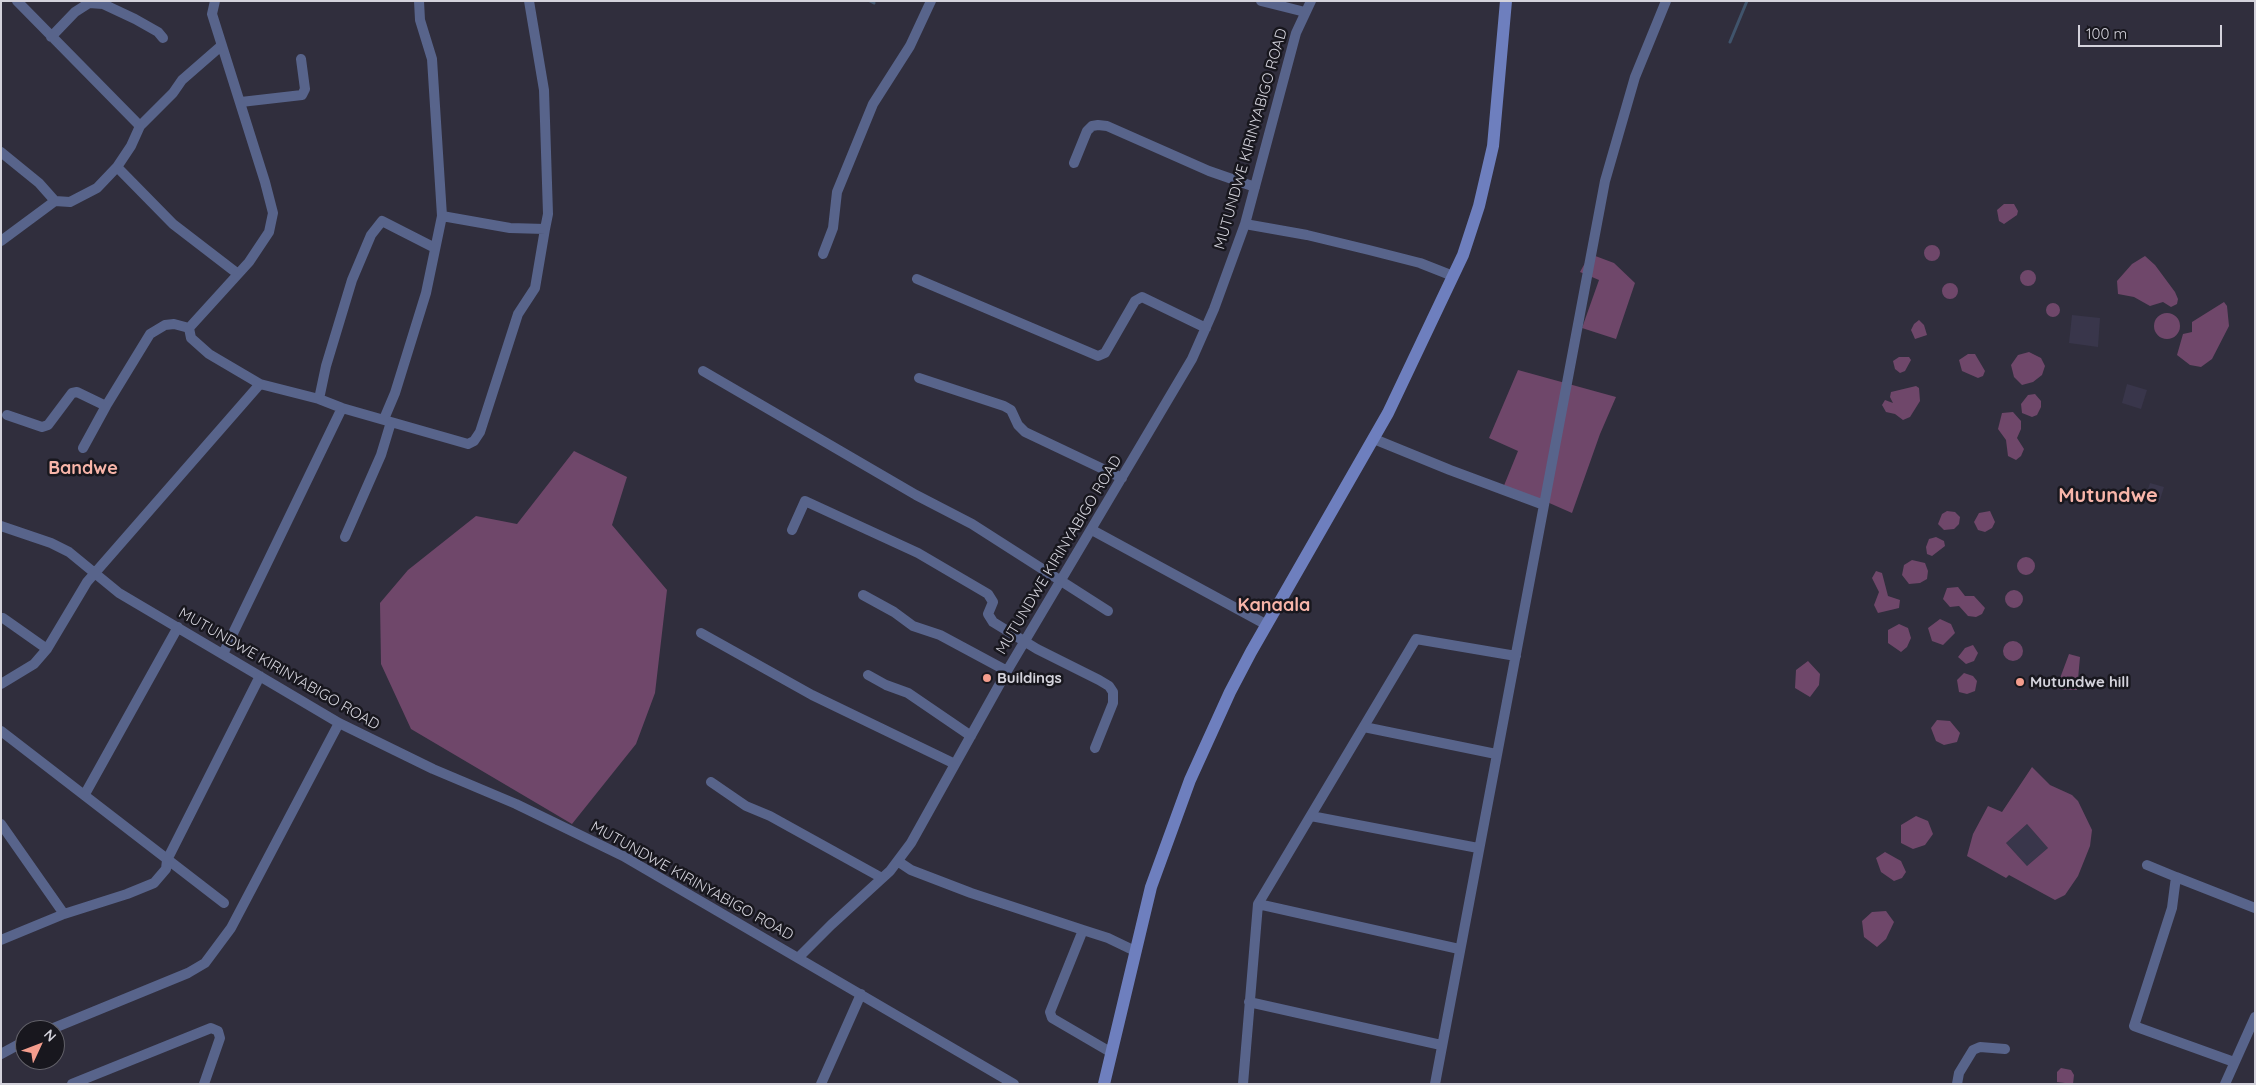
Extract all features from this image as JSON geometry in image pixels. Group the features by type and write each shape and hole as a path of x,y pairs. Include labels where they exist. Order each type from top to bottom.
{"street":[{"path":"17,1 140,126"},
{"path":"344,537 381,455 387,421 426,293 442,216 432,59 420,20 419,1"},
{"path":"189,328 191,338 209,354 260,384 319,399 342,408 459,443 468,444 474,441 486,417 518,314 535,288 548,214 544,90 529,1"},
{"path":"822,254 833,228 837,192 873,104 910,46 931,1"},
{"path":"1261,1 1305,12"},
{"name":"MUTUNDWE KIRINYABIGO ROAD","path":"1,526 51,543 69,552 119,593 338,724 433,770 516,804 623,856 799,957 899,862 931,811 1007,671 1026,642 1192,358 1206,328 1246,224 1296,33 1311,1"},
{"path":"1104,1084 1134,951 1151,887 1190,780 1230,692 1374,438 1463,254 1479,206 1493,146 1506,1"},
{"path":"1435,1084 1478,848 1606,181 1635,77 1666,1"},
{"path":"189,328 249,262 269,232 273,214 240,102 221,46 212,14 213,2"},
{"path":"51,37 75,12 89,4 104,4 158,32 163,38"},
{"path":"1,241 55,201 70,202 90,192 107,179 131,146 140,126 173,93 182,80 221,46"},
{"path":"240,102 302,95 305,90 301,58"},
{"path":"1074,163 1087,131 1092,126 1107,126 1209,171 1255,187"},
{"path":"1,152 39,183 55,201"},
{"path":"117,167 173,224 238,274"},
{"path":"442,216 510,228 544,229"},
{"path":"319,399 326,366 352,280 372,235 382,221 435,248"},
{"path":"1246,224 1307,235 1369,250 1420,263 1453,276"},
{"path":"916,279 1098,356 1105,353 1135,301 1142,297 1206,328"},
{"path":"83,448 150,334 165,324 189,328"},
{"path":"703,372 908,491 972,524 1108,611"},
{"path":"919,378 1004,406 1011,410 1018,425 1025,432 1122,478"},
{"path":"1,684 34,664 47,650 94,573 260,384"},
{"path":"7,415 42,427 48,425 72,393 77,392 106,406"},
{"path":"223,654 342,408"},
{"path":"1374,438 1450,470 1544,505"},
{"path":"792,530 805,502 884,536 926,557 988,594 993,602 988,614 993,622 1026,642 1109,686 1113,692 1113,703 1095,748"},
{"path":"1092,530 1267,625"},
{"path":"863,595 894,612 914,626 940,635 1007,671"},
{"path":"3,618 47,650"},
{"path":"85,794 178,627"},
{"path":"701,633 812,695 955,764"},
{"path":"1243,1084 1258,904 1416,638 1516,656"},
{"path":"868,675 886,685 908,693 971,736"},
{"path":"1,940 64,914 127,894 154,883 166,869 167,860 260,676"},
{"path":"65,1024 188,974 205,963 232,928 338,724"},
{"path":"1364,727 1496,754"},
{"path":"1,730 224,903"},
{"path":"711,782 746,806 770,816 882,878"},
{"path":"1311,816 1478,848"},
{"path":"1,824 64,914"},
{"path":"899,862 911,870 971,893 1108,938 1134,951"},
{"path":"2147,865 2255,908"},
{"path":"2176,876 2172,908 2134,1026 2234,1062"},
{"path":"1258,904 1459,949"},
{"path":"1082,930 1051,1016 1112,1053"},
{"path":"799,957 1014,1084"},
{"path":"821,1084 861,994"},
{"path":"1249,1002 1441,1045"},
{"path":"2225,1084 2255,1017"},
{"path":"72,1084 211,1028 218,1032 220,1038 204,1084"},
{"path":"1,1054 15,1046"},
{"path":"1949,1084 1958,1078 1973,1050 1980,1047 2004,1049"}],"shaded area":[{"path":"2004,204 2014,204 2018,211 2017,215 2004,224 1999,221 1997,210"},
{"path":"1932,245 1938,247 1940,253 1938,259 1932,261 1926,259 1924,253 1926,247"},
{"path":"1590,254 1614,263 1635,283 1616,339 1582,328 1599,280 1580,272"},
{"path":"2145,256 2155,265 2175,292 2178,299 2177,304 2171,307 2163,302 2150,306 2134,297 2118,294 2117,281 2132,264"},
{"path":"2028,270 2036,278 2028,286 2020,278"},
{"path":"1947,283 1953,283 1958,288 1956,297 1947,299 1942,294 1942,288"},
{"path":"2224,302 2227,306 2229,326 2212,359 2201,367 2190,365 2177,355 2183,334 2192,332 2192,322"},
{"path":"2050,303 2056,303 2060,310 2056,317 2050,317 2046,313 2046,307"},
{"path":"2167,313 2176,317 2180,326 2176,335 2167,339 2158,335 2154,326 2158,317"},
{"path":"2072,315 2100,318 2098,347 2069,343"},
{"path":"1919,320 1924,325 1927,335 1915,339 1911,330"},
{"path":"2029,352 2041,358 2045,366 2042,375 2033,382 2022,385 2014,377 2011,365 2018,355"},
{"path":"1968,354 1975,354 1985,371 1983,376 1978,378 1962,371 1959,360"},
{"path":"1899,357 1909,357 1911,360 1905,371 1900,373 1895,369 1893,361"},
{"path":"1518,370 1616,397 1600,434 1572,513 1547,502 1503,488 1518,451 1489,438"},
{"path":"2127,384 2147,390 2141,409 2122,403"},
{"path":"1916,386 1919,388 1920,401 1910,417 1903,420 1895,414 1886,412 1882,405 1885,400 1893,403 1890,397 1891,392"},
{"path":"2035,394 2041,401 2041,407 2037,415 2032,417 2022,413 2021,404 2028,395"},
{"path":"2013,412 2021,421 2021,429 2017,438 2024,449 2021,456 2016,460 2008,456 2006,440 1998,429 2002,413"},
{"path":"574,451 627,477 612,525 667,590 655,693 636,744 572,824 411,729 381,664 380,603 408,570 476,516 517,524"},
{"path":"2150,483 2164,487 2159,503 2145,498"},
{"path":"1947,511 1955,512 1960,517 1959,524 1954,529 1944,530 1938,524 1942,514"},
{"path":"1990,511 1995,522 1992,528 1985,532 1978,530 1974,522 1979,513"},
{"path":"1936,537 1944,541 1945,546 1932,556 1927,554 1926,547 1929,539"},
{"path":"2026,557 2032,560 2035,566 2032,572 2026,575 2020,572 2017,566 2020,560"},
{"path":"1912,560 1925,563 1928,571 1927,579 1920,583 1909,584 1902,575 1904,565"},
{"path":"1876,571 1882,573 1888,596 1900,600 1899,608 1878,613 1874,605 1879,592 1872,578"},
{"path":"1958,587 1965,596 1974,596 1985,608 1982,614 1976,617 1968,616 1959,606 1950,607 1943,599 1947,588"},
{"path":"2010,590 2018,590 2023,595 2021,606 2010,608 2005,603 2005,595"},
{"path":"1940,619 1951,624 1955,633 1943,645 1932,641 1928,628"},
{"path":"1899,624 1908,628 1911,638 1907,647 1901,652 1888,643 1888,630"},
{"path":"2013,641 2020,644 2023,651 2020,658 2013,661 2006,658 2003,651 2006,644"},
{"path":"1973,645 1978,653 1974,661 1966,664 1958,657 1965,648"},
{"path":"2069,654 2080,657 2077,690 2056,689"},
{"path":"1808,661 1820,674 1819,685 1810,697 1795,688 1796,670"},
{"path":"1964,673 1973,676 1977,681 1975,691 1967,694 1959,692 1957,680"},
{"path":"1937,720 1950,721 1960,733 1957,742 1944,745 1936,741 1931,728"},
{"path":"2032,767 2050,785 2072,795 2078,801 2092,830 2090,846 2078,876 2065,895 2055,900 2009,875 2006,878 1967,856 1973,834 1988,806 2002,812","holes":["2027,824 2048,848 2027,866 2006,843"]},
{"path":"1916,816 1928,821 1933,834 1925,845 1913,849 1901,843 1901,825"},
{"path":"2027,824 2048,848 2027,866 2006,843"},
{"path":"1885,852 1901,861 1906,872 1902,878 1894,881 1881,872 1876,858"},
{"path":"1886,911 1894,922 1886,939 1877,947 1864,937 1862,921 1872,912"},
{"path":"2061,1068 2071,1070 2074,1075 2073,1084 2057,1082 2057,1072"}],"waterway":[{"path":"870,1 874,3"},
{"path":"1730,42 1747,1"}],"place":[{"name":"Buildings","path":"987,678"},
{"name":"Mutundwe hill","path":"2020,682"}],"district":[{"name":"Bandwe","path":"83,469"},
{"name":"Mutundwe","path":"2108,496"},
{"name":"Kanaala","path":"1274,606"}]}
